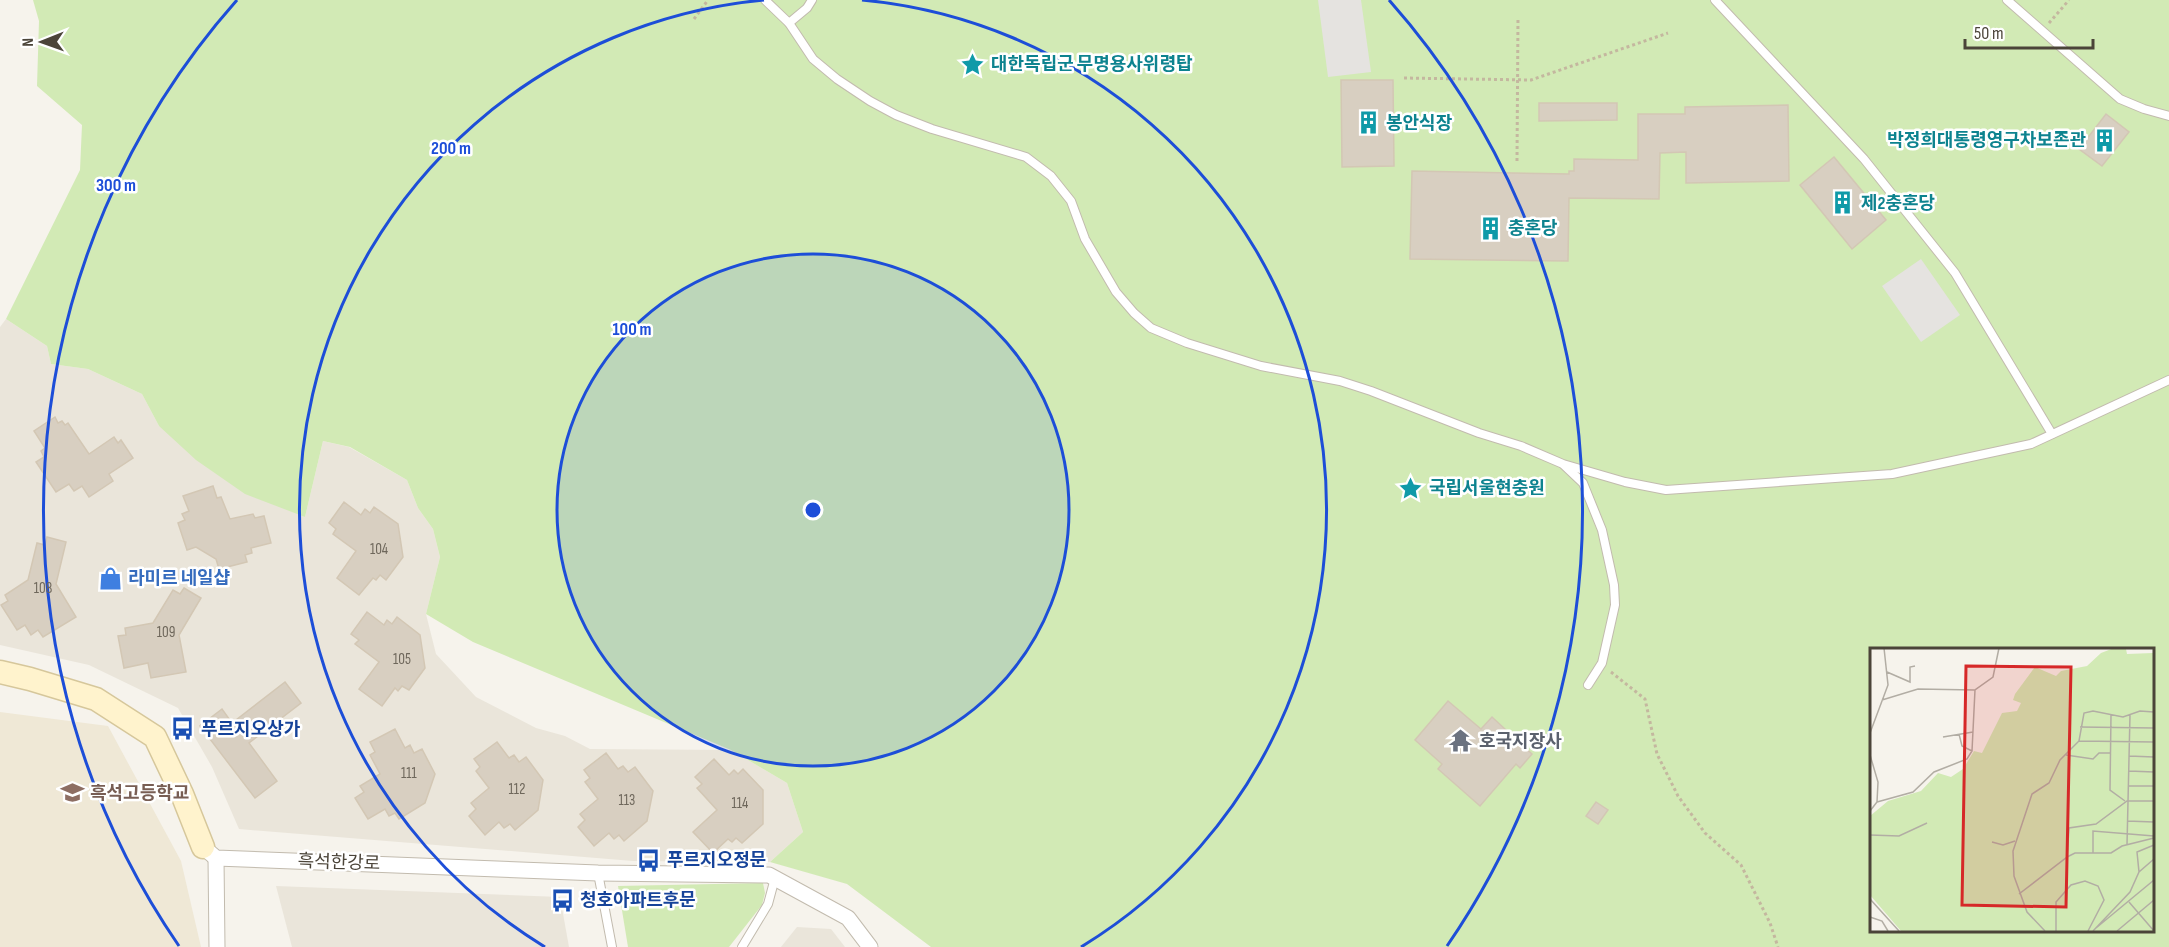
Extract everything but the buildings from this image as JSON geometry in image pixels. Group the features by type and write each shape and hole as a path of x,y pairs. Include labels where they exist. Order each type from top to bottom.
{"street":[{"path":"0,672 96,699 155,737 210,852 217,947"},
{"name":"흑석한강로","path":"210,852 598,873 772,877"},
{"path":"772,877 848,918 870,947"}],"lane":[{"path":"765,0 789,23 813,59 837,79 870,101 896,115 932,129 1026,157 1051,176 1071,201 1085,239 1116,292 1151,328 1187,343 1261,366 1340,381 1371,391 1479,433 1521,446 1563,464 1624,482 1666,490 1892,474 2031,444 2169,380"},
{"path":"789,23 807,8 812,0"},
{"path":"1714,0 1864,159 1955,273 2052,434"},
{"path":"2007,0 2120,99 2169,116"},
{"path":"1563,464 1583,483 1602,530 1614,585 1615,605 1602,663 1588,685"},
{"path":"598,873 612,947"},
{"path":"742,947 768,904 772,877"}],"path":[{"path":"694,19 708,0"},
{"path":"2042,31 2069,0"},
{"path":"1517,161 1518,17"},
{"path":"1404,78 1531,80 1668,33"},
{"path":"1602,663 1620,681 1645,699 1658,754 1678,796 1705,833 1741,865 1770,923 1778,947"}],"shaded area":[{"path":"1318,0 1361,0 1371,72 1328,77"},
{"path":"1921,259 1960,315 1921,342 1882,286"},
{"path":"6,319 47,346 51,364 88,369 142,394 159,426 305,517 323,441 349,447 407,480 418,508 433,529 440,557 426,614 436,654 476,697 536,728 565,736 590,749 731,750 787,783 803,832 770,862 633,861 239,829 212,767 178,708 89,665 0,645 0,327"},
{"name":"흑석고등학교","path":"0,712 108,726 181,861 201,947 0,947"},
{"path":"276,886 560,897 569,947 292,947"},
{"path":"797,927 831,929 845,947 781,947"}],"green space":[{"name":"국립서울현충원","path":"33,0 2169,0 2169,947 931,947 847,884 770,862 803,832 787,783 731,750 473,642 426,614 440,557 433,529 418,508 407,480 350,447 323,441 305,517 245,494 196,460 159,426 142,394 88,369 51,364 47,346 6,319 80,170 82,125 37,86 39,21"},
{"path":"763,883 765,893 762,905 729,947 628,947 618,886"}],"place":[{"name":"대한독립군 무명용사위령탑","path":"973,64"},
{"name":"봉안식장","path":"1368,123"},
{"name":"박정희대통령영구차보존관","path":"2104,140"},
{"name":"제2충혼당","path":"1843,203"},
{"name":"충혼당","path":"1490,228"},
{"name":"국립서울현충원","path":"1411,488"},
{"name":"라미르 네일샵","path":"110,578"},
{"name":"푸르지오상가","path":"183,729"},
{"name":"호국지장사","path":"1461,741"},
{"name":"흑석고등학교","path":"72,793"},
{"name":"푸르지오정문","path":"649,860"},
{"name":"청호아파트후문","path":"562,900"}]}
